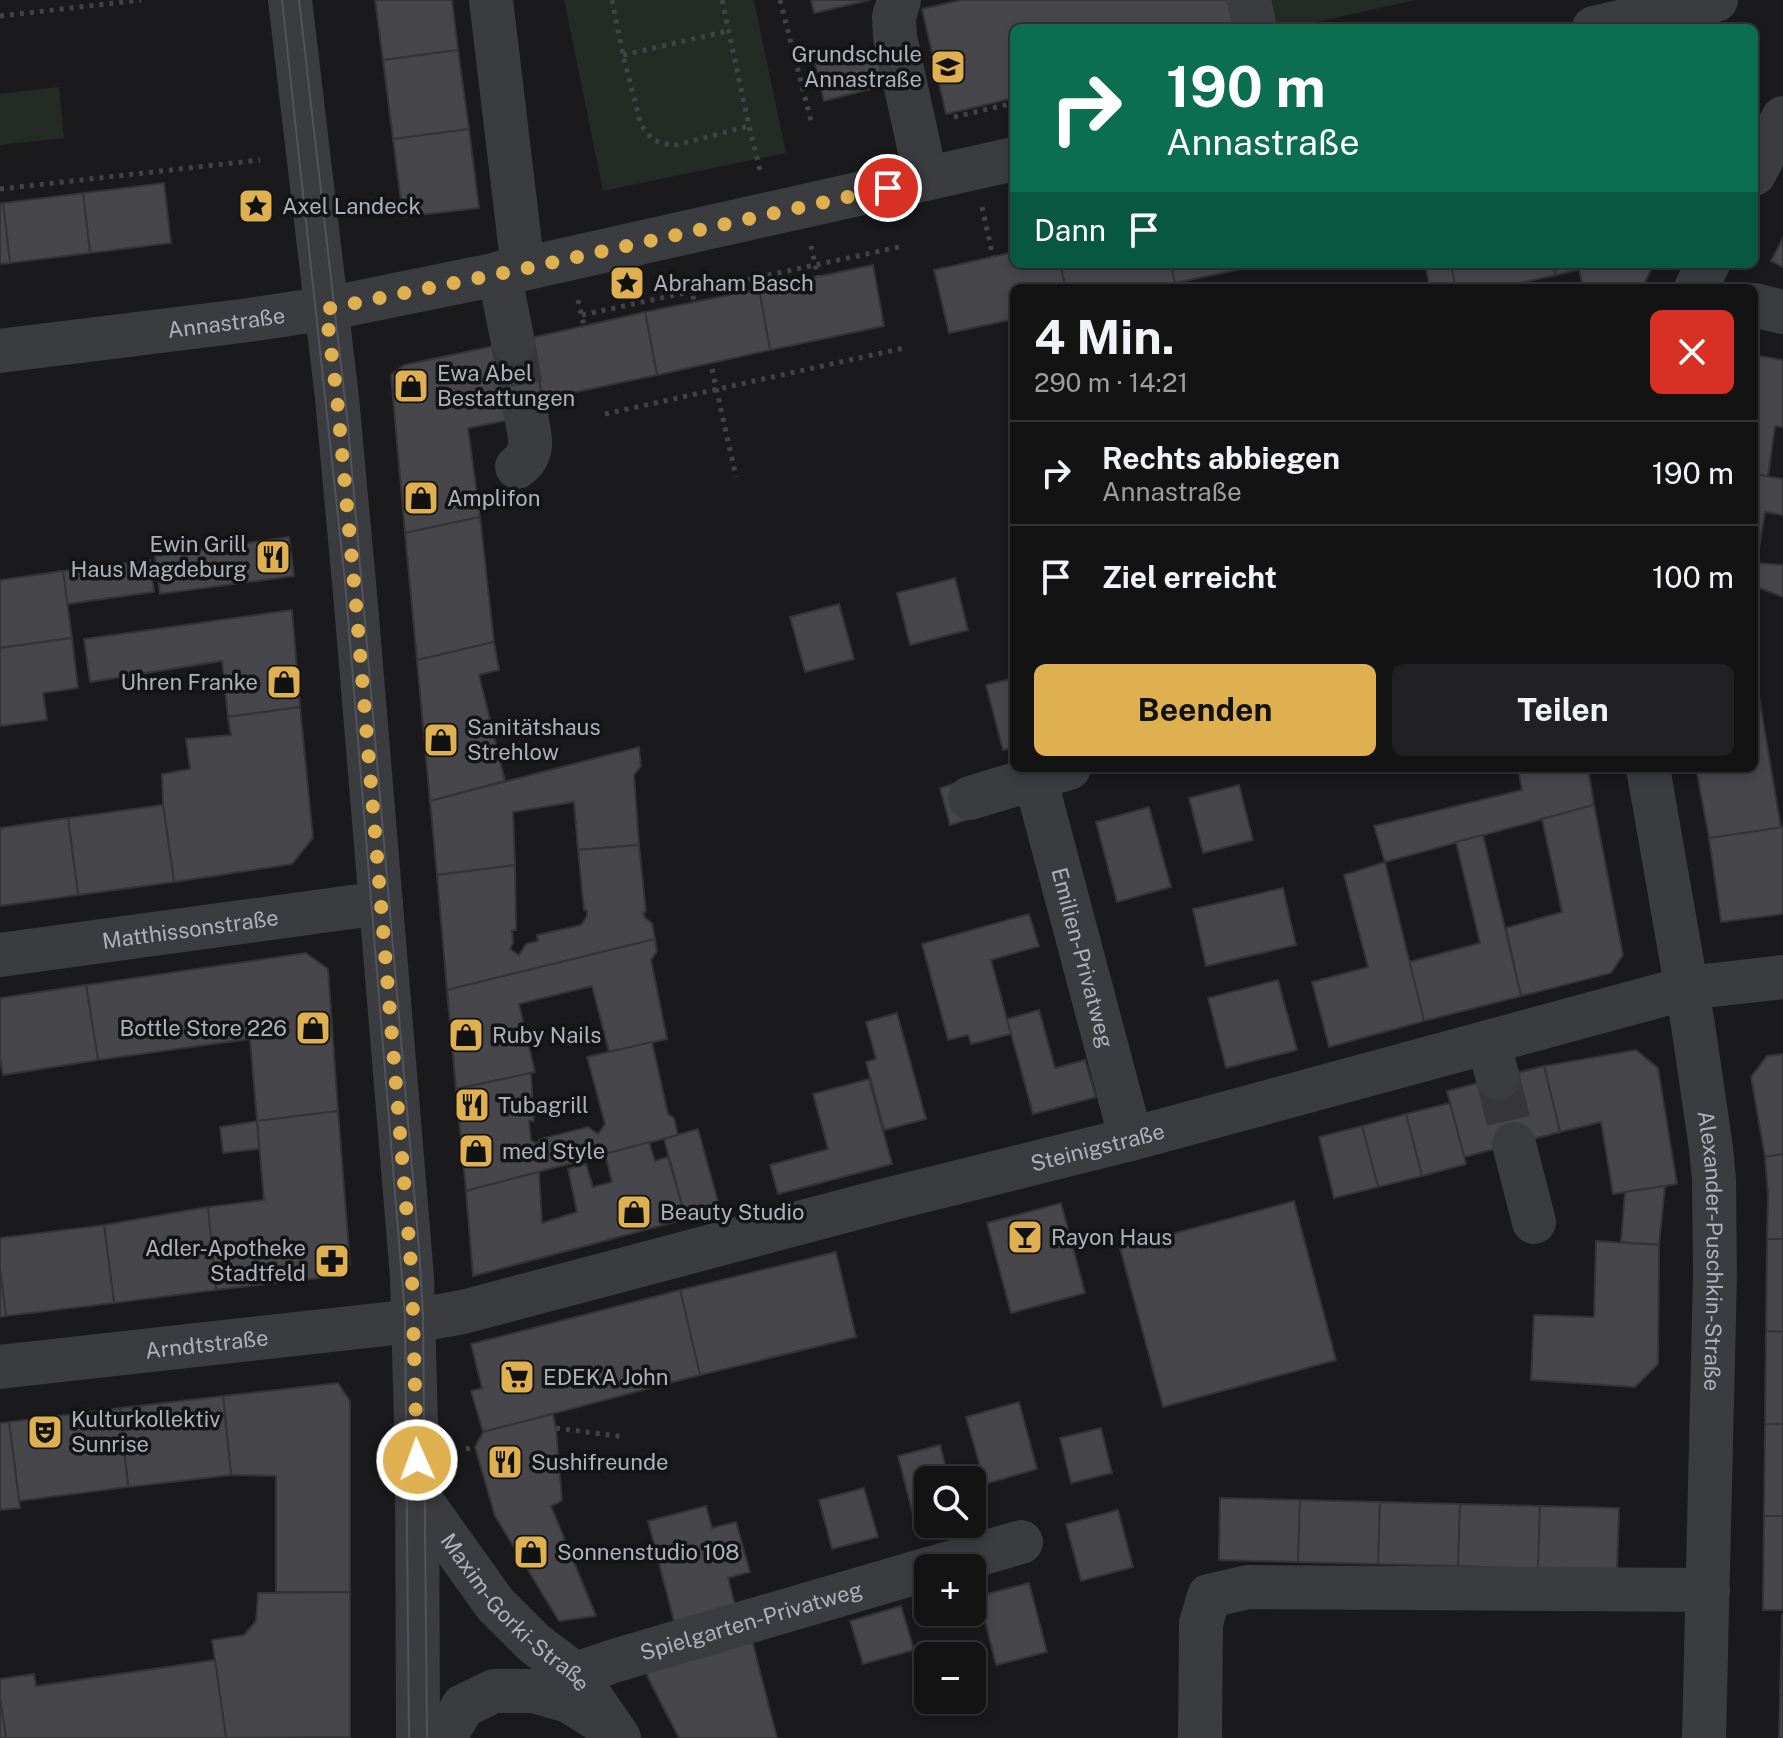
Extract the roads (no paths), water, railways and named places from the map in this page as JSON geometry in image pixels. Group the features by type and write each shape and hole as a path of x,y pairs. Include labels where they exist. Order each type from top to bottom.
{"street":[{"path":"290,0 337,398 412,1277 418,1738"},
{"path":"491,0 511,271 513,342"},
{"path":"899,0 894,28 926,179"},
{"path":"1249,0 1254,24"},
{"path":"1611,24 1716,0"},
{"path":"1758,166 1783,118"},
{"name":"Annastraße","path":"0,351 326,309 1010,160"},
{"path":"1758,306 1783,312"},
{"path":"517,467 527,458 531,446 526,416"},
{"name":"Alexander-Puschkin-Straße","path":"1649,772 1687,988 1714,1180 1715,1274 1704,1738"},
{"name":"Emilien-Privatweg","path":"970,798 1052,773 1131,1139"},
{"name":"Matthissonstraße","path":"0,955 381,903"},
{"name":"Steinigstraße","path":"413,1321 463,1312 1131,1139 1493,1060 1687,988 1783,977"},
{"path":"1514,1144 1534,1222"},
{"name":"Arndtstraße","path":"0,1367 413,1321"},
{"name":"Maxim-Gorki-Straße","path":"417,1495 495,1604 534,1643 575,1674 617,1734"},
{"name":"Spielgarten-Privatweg","path":"979,1554 1021,1542"},
{"name":"Spielgarten-Privatweg","path":"575,1674 914,1573"},
{"path":"1200,1738 1201,1623 1209,1596 1248,1587 1708,1590"},
{"name":"Maxim-Gorki-Straße","path":"444,1738 463,1706 494,1691 534,1691 569,1701 617,1734"}],"tunnel":[{"path":"513,342 526,416"},
{"path":"1498,1078 1514,1144"}],"tram line":[{"path":"282,0 345,581 405,1315 409,1738"},
{"path":"299,0 348,426 419,1249 423,1315 427,1738"}],"place":[{"name":"Grundschule Annastraße","path":"948,67"},
{"name":"Axel Landeck","path":"256,206"},
{"name":"Abraham Basch","path":"627,283"},
{"name":"Ewa Abel Bestattungen","path":"411,386"},
{"name":"Amplifon","path":"421,498"},
{"name":"Ewin Grill Haus Magdeburg","path":"273,557"},
{"name":"Uhren Franke","path":"284,682"},
{"name":"Sanitätshaus Strehlow","path":"441,740"},
{"name":"Bottle Store 226","path":"313,1028"},
{"name":"Ruby Nails","path":"466,1035"},
{"name":"Tubagrill","path":"472,1105"},
{"name":"med Style","path":"476,1151"},
{"name":"Beauty Studio","path":"634,1212"},
{"name":"Rayon Haus","path":"1025,1237"},
{"name":"Adler-Apotheke Stadtfeld","path":"332,1261"},
{"name":"EDEKA John","path":"517,1377"},
{"name":"Kulturkollektiv Sunrise","path":"45,1432"},
{"name":"Sushifreunde","path":"505,1462"},
{"name":"Sonnenstudio 108","path":"531,1552"}]}
